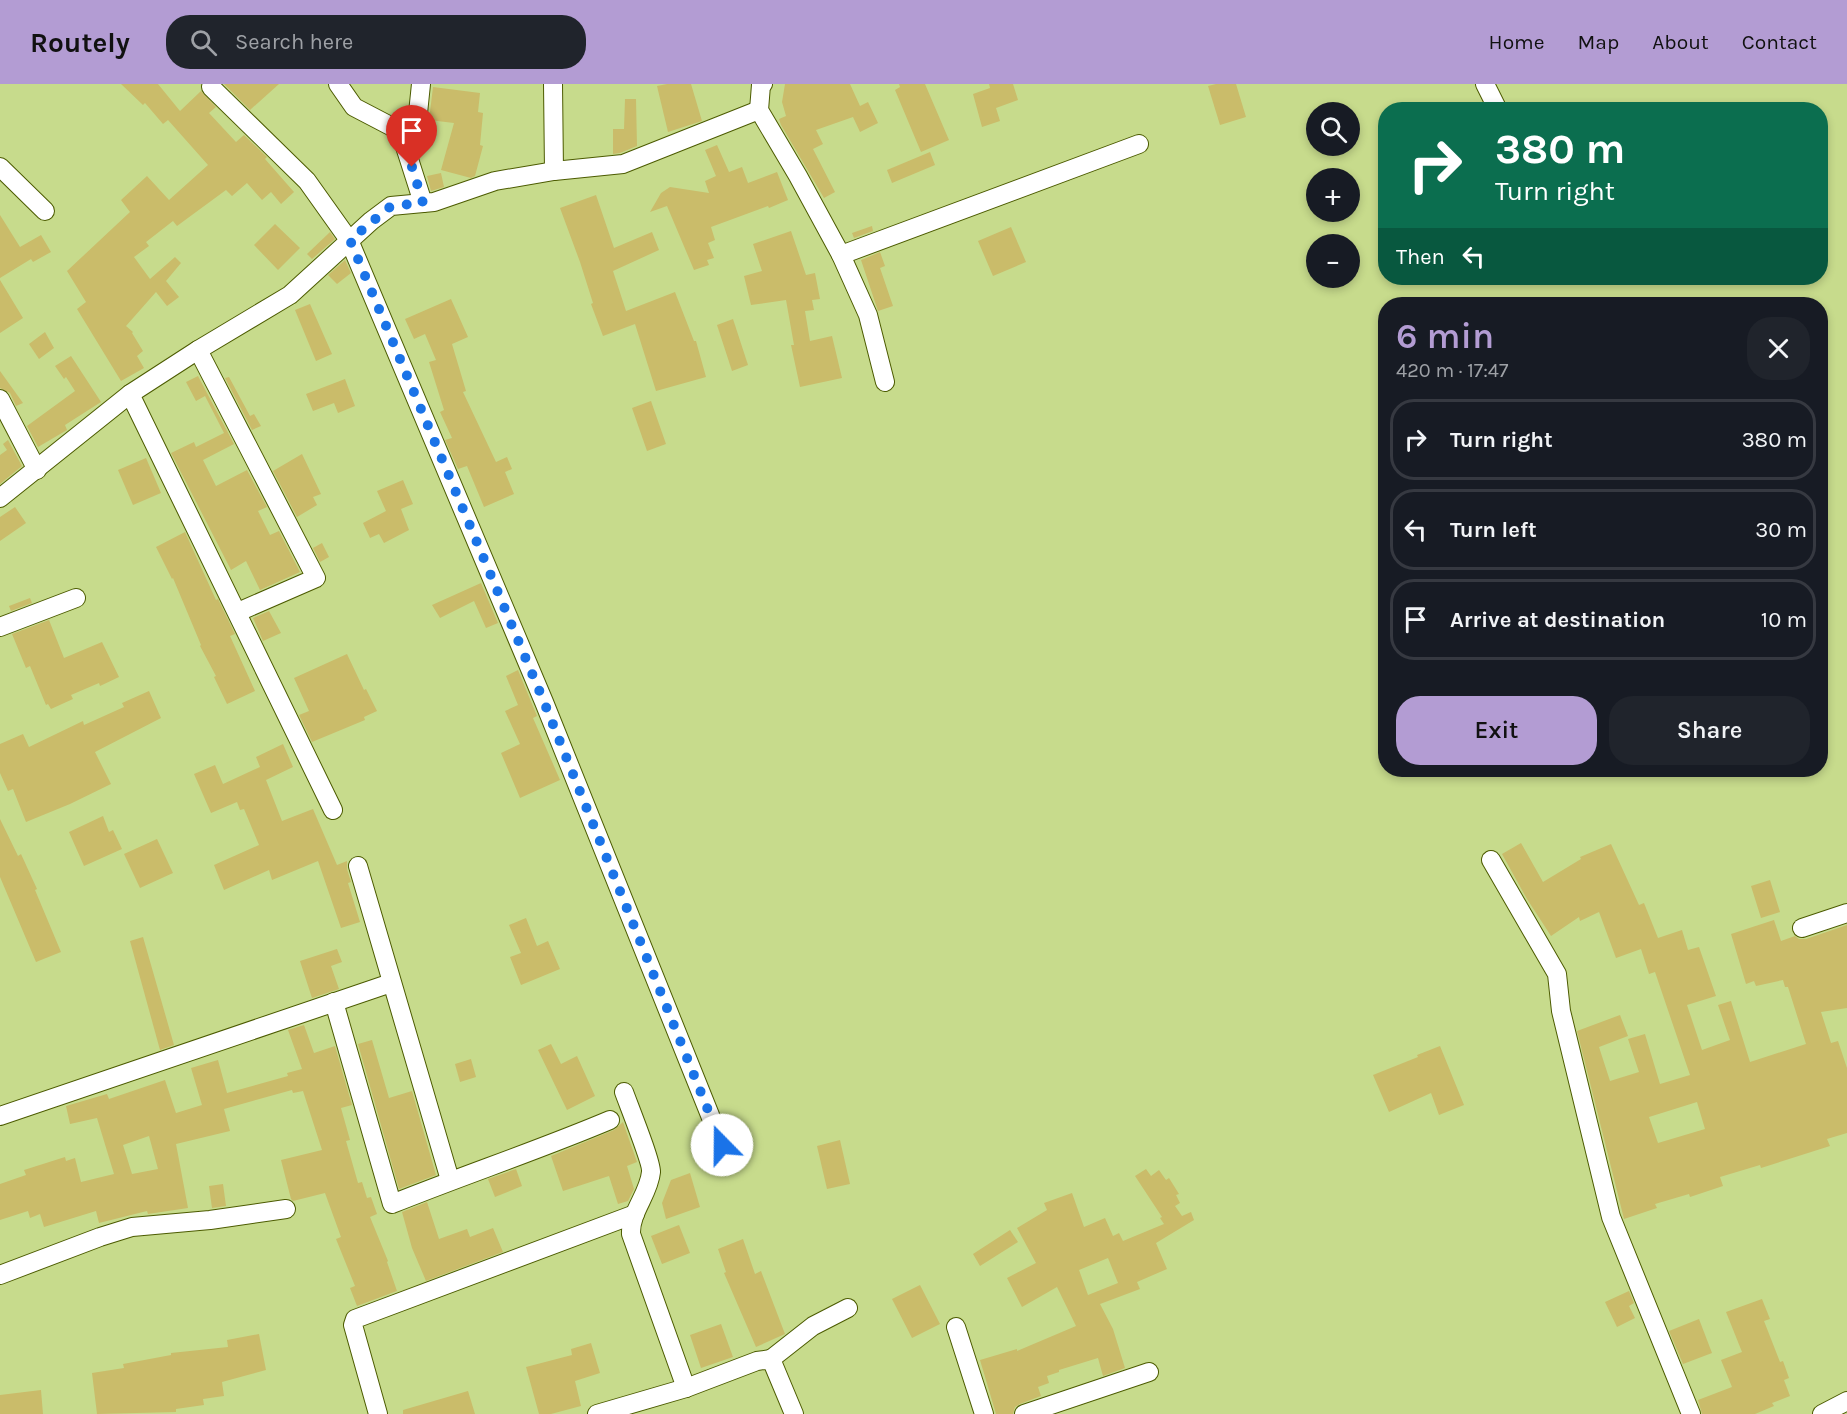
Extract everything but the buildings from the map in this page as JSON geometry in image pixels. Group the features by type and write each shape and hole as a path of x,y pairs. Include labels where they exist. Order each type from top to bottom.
{"street":[{"path":"338,84 354,107 400,131 423,203"},
{"path":"400,131 417,123 421,84"},
{"path":"554,84 554,171"},
{"path":"762,84 759,110 841,255 868,315 885,382"},
{"path":"1485,84 1494,102"},
{"path":"211,87 307,181 350,240 544,702 722,1145"},
{"path":"0,498 130,394 290,295 391,206 434,201 495,181 554,171 623,164 759,110"},
{"path":"841,255 1139,144"},
{"path":"0,167 45,211"},
{"path":"198,350 316,578 238,612"},
{"path":"130,394 333,810"},
{"path":"0,399 37,470"},
{"path":"0,627 76,597"},
{"path":"1491,860 1557,974 1561,1011 1611,1217 1690,1414"},
{"path":"358,866 450,1180"},
{"path":"1802,928 1847,913"},
{"path":"0,1116 391,983"},
{"path":"334,1002 392,1204 610,1120"},
{"path":"624,1092 652,1170 646,1193 631,1224 631,1234 686,1388"},
{"path":"0,1275 132,1227 210,1220 286,1209"},
{"path":"378,1414 353,1325 355,1318 635,1214"},
{"path":"597,1414 686,1388 756,1361 771,1359 813,1326 848,1308"},
{"path":"956,1327 984,1414"},
{"path":"771,1359 794,1414"},
{"path":"1024,1414 1149,1372"},
{"path":"1822,1414 1847,1401"}],"route":[{"path":"412,167 423,203 391,206 350,240 544,702 722,1145"}]}
